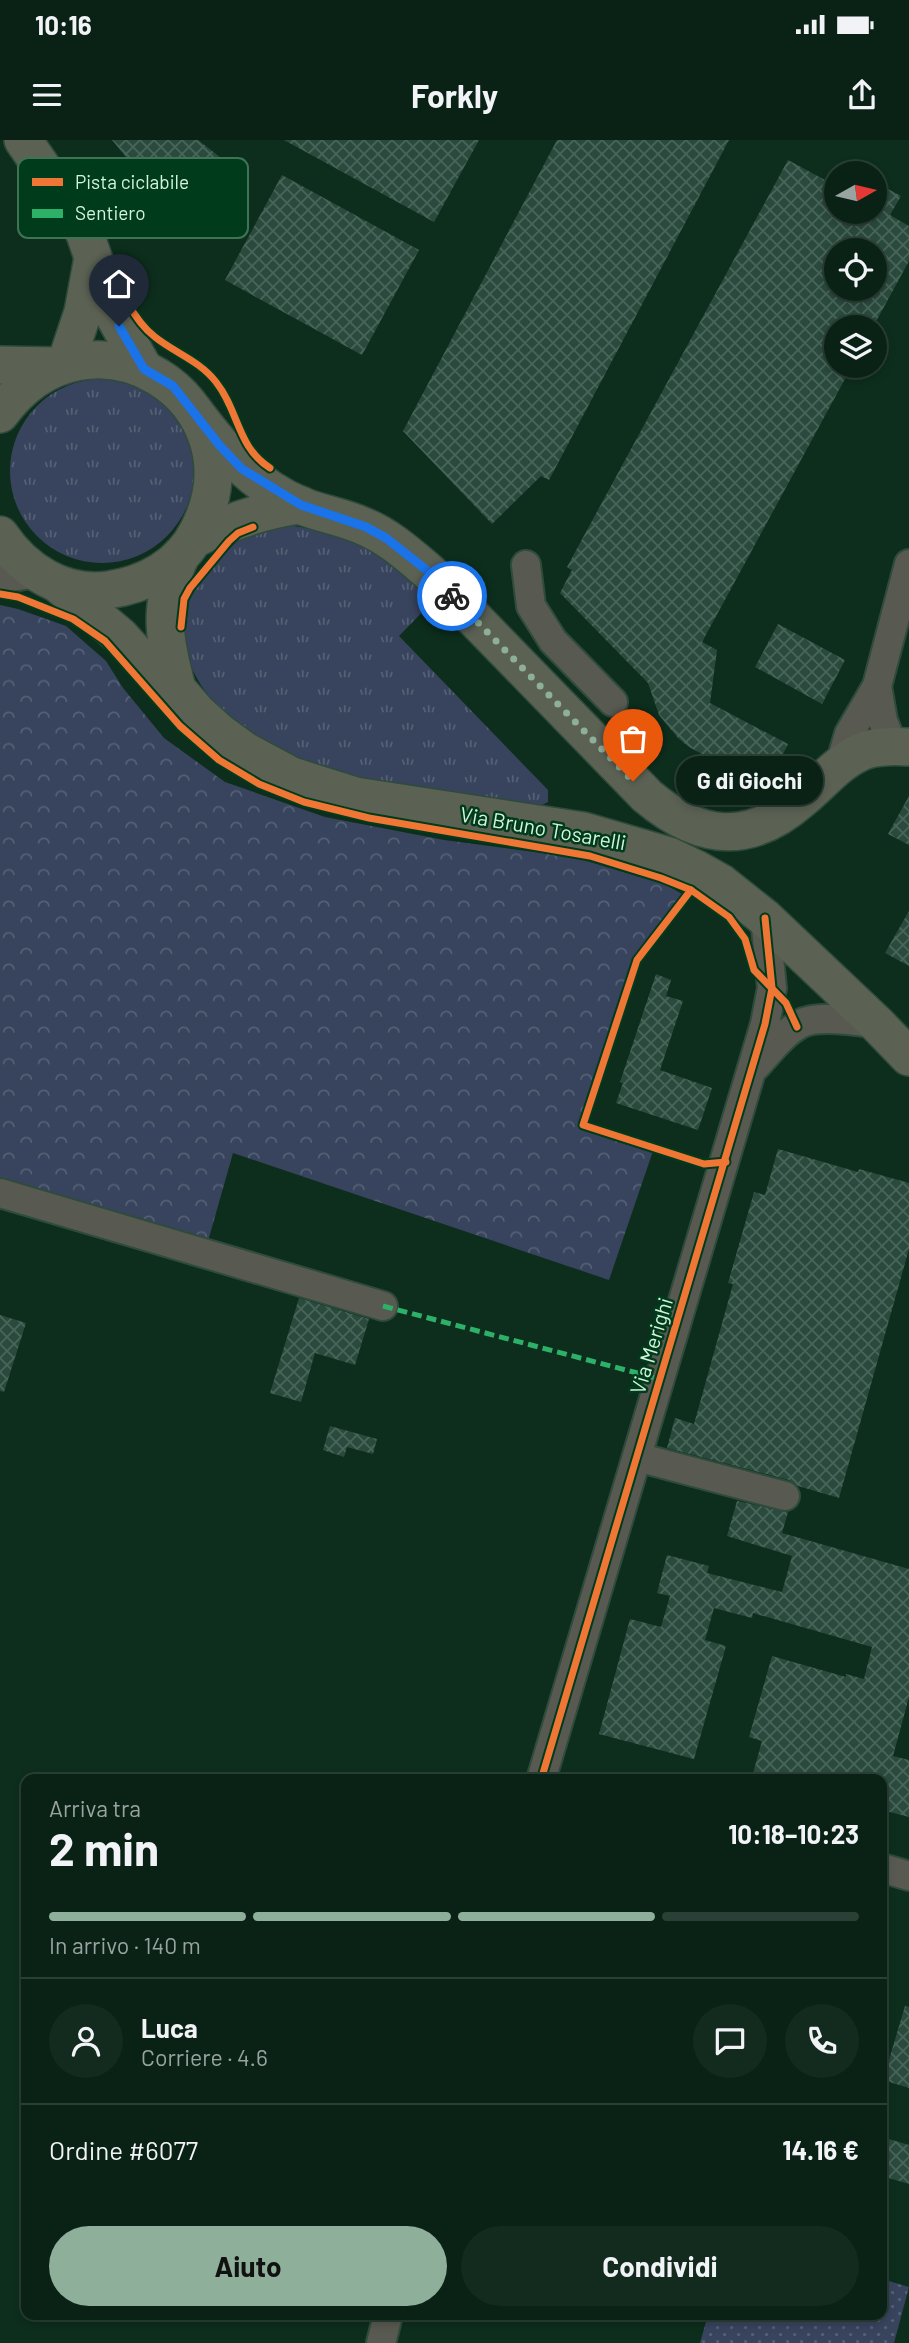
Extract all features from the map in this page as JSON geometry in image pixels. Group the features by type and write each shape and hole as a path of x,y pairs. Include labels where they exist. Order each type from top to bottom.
{"main road":[{"path":"23,140 35,158"},
{"path":"85,238 112,312 144,369"},
{"path":"0,414 13,396 34,378 62,364 83,313 93,255"},
{"path":"0,365 62,364 92,359 119,361 144,369 173,386 220,446 242,469 301,505 366,527 394,544 429,572 647,796 669,815 707,830 740,831 755,827 785,813 840,765 865,751 901,747"},
{"name":"Via Bruno Tosarelli","path":"177,689 164,627 170,584 206,515 212,489 212,462 206,435 194,411"},
{"path":"47,579 80,590 124,588 154,575 187,547 238,519 301,505"},
{"name":"Via Bruno Tosarelli","path":"0,535 12,553 120,636 150,669 177,689 219,732 245,751 292,776 355,796 583,831 669,856 721,883 765,918 909,1057"}],"street":[{"path":"840,765 849,734 877,686 909,564"},
{"path":"526,565 531,606 553,641 613,702"},
{"path":"0,579 47,579"},
{"path":"546,692 575,663"},
{"path":"877,686 883,721 901,747"},
{"name":"Via Merighi","path":"550,1774 637,1457 765,1024 772,988 765,918"},
{"name":"Via Merighi","path":"751,1070 772,1047 801,1023 834,1018 877,1024"},
{"path":"0,1193 383,1306"},
{"path":"637,1457 785,1496"},
{"path":"887,1869 909,1876"},
{"path":"381,2343 387,2320"}],"green space":[{"path":"102,379 137,386 153,394 167,406 179,420 187,436 194,471 187,506 179,522 167,536 153,548 137,556 102,563 67,556 51,548 37,536 25,522 17,506 10,471 17,436 25,420 37,406 51,394 67,386"},
{"path":"287,525 330,534 367,549 401,571 433,601 399,636 548,790 548,802 540,806 525,805 416,789 352,776 290,753 259,737 231,718 208,695 192,668 185,637 188,602 214,566 240,539 256,531"},
{"path":"0,605 66,626 106,661 123,688 164,738 225,782 325,817 444,840 573,857 664,884 686,896 637,960 583,1124 654,1148 609,1280 233,1153 208,1241 0,1180"},
{"path":"887,2280 909,2287 894,2343 700,2343 707,2320 887,2320"}],"building":[{"path":"112,140 198,140 221,158 127,158"},
{"path":"284,140 479,140 434,222"},
{"path":"557,140 729,140 549,480 541,476 492,524 403,431"},
{"path":"788,160 824,180 824,224 887,224 887,188 901,196 890,215 909,226 909,261 880,315 824,315 824,378 845,378 702,642 717,650 710,703 788,744 779,762 747,766 713,760 678,738 659,715 648,683 560,593 572,570 567,567"},
{"path":"282,175 419,250 362,355 225,280"},
{"path":"778,624 845,660 822,704 755,667"},
{"path":"909,796 909,845 888,834"},
{"path":"909,911 909,966 885,953"},
{"path":"656,974 671,980 666,996 683,1001 660,1070 712,1088 698,1130 616,1103 623,1083 620,1082"},
{"path":"778,1149 858,1172 859,1169 909,1183 909,1249 839,1498 798,1486 789,1480 667,1448 675,1418 694,1424 733,1284 728,1283 754,1192 765,1195"},
{"path":"299,1298 369,1319 355,1365 315,1353 301,1402 270,1393"},
{"path":"0,1315 26,1323 4,1392 0,1391"},
{"path":"330,1426 377,1439 373,1454 347,1447 344,1457 323,1450"},
{"path":"737,1501 788,1512 782,1533 909,1569 909,1697 893,1756 909,1760 909,1817 887,1811 887,1774 753,1774 762,1741 749,1737 772,1656 846,1677 846,1674 864,1679 872,1647 753,1613 752,1618 714,1608 705,1640 726,1646 694,1759 599,1734 630,1619 661,1627 670,1596 657,1593 667,1555 709,1566 707,1573 782,1592 792,1556 727,1536"},
{"path":"905,2006 909,2007 909,2088 887,2081 887,2067"},
{"path":"887,2138 909,2145 909,2184 887,2177"}],"marked path":[{"path":"383,1306 660,1379"}],"cycle path":[{"path":"127,303 151,333 210,375 224,393 251,450 270,468"},
{"path":"181,627 184,599 190,588 229,541 238,533 253,527"},
{"path":"0,594 18,597 73,619 105,641 180,726 219,760 259,784 304,802 369,818 590,856 691,890 729,917 745,939 754,970 786,1003 797,1027"},
{"path":"691,890 637,960 583,1125 704,1164 726,1162"},
{"path":"543,1774 765,1024 772,988 765,918"}],"way so far":[{"path":"452,596 633,781"}],"place":[{"name":"G di Giochi","path":"633,781"}],"route":[{"path":"119,326 144,369 173,386 220,446 242,469 301,505 366,527 386,538 429,572 452,596"}]}
